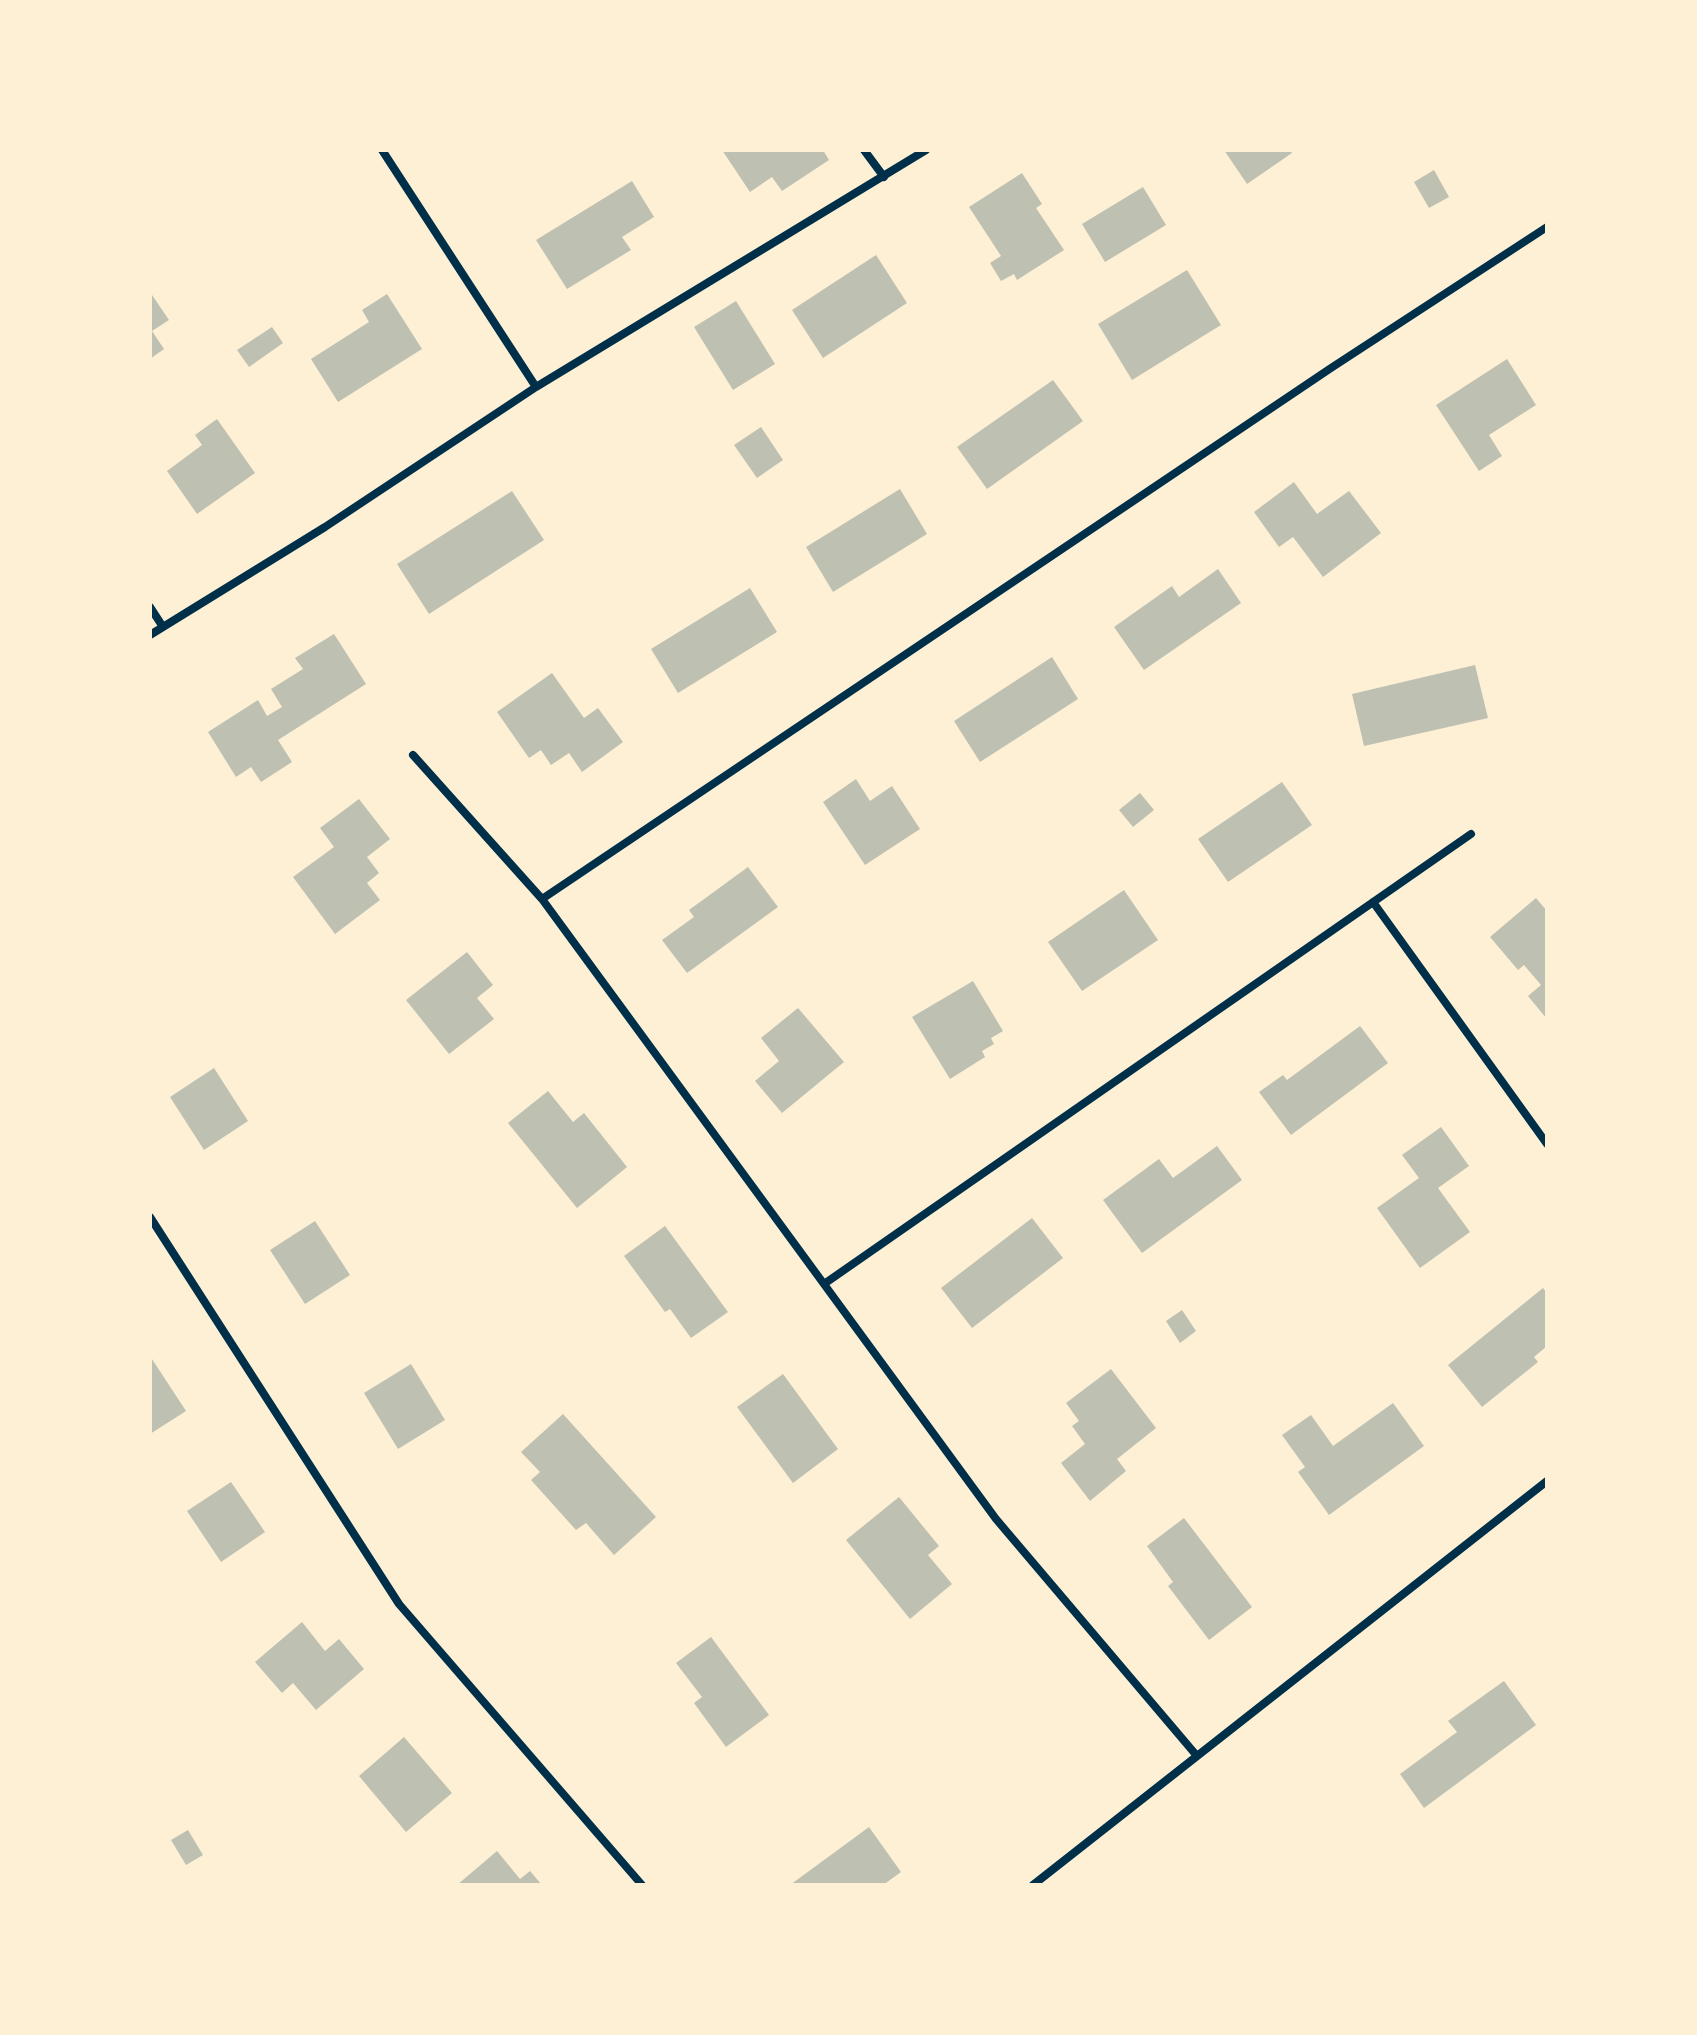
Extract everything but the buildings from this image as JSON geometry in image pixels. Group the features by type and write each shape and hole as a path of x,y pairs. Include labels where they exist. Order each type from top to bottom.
{"street":[{"path":"382,150 536,387"},
{"path":"864,150 884,177"},
{"path":"150,635 325,527 536,387 926,150"},
{"path":"542,899 1331,368 1547,227"},
{"path":"150,607 163,627"},
{"path":"413,755 542,899 996,1519 1197,1756"},
{"path":"824,1284 1471,834"},
{"path":"1373,902 1547,1144"},
{"path":"150,1217 399,1604 642,1885"},
{"path":"1033,1885 1547,1481"}]}
